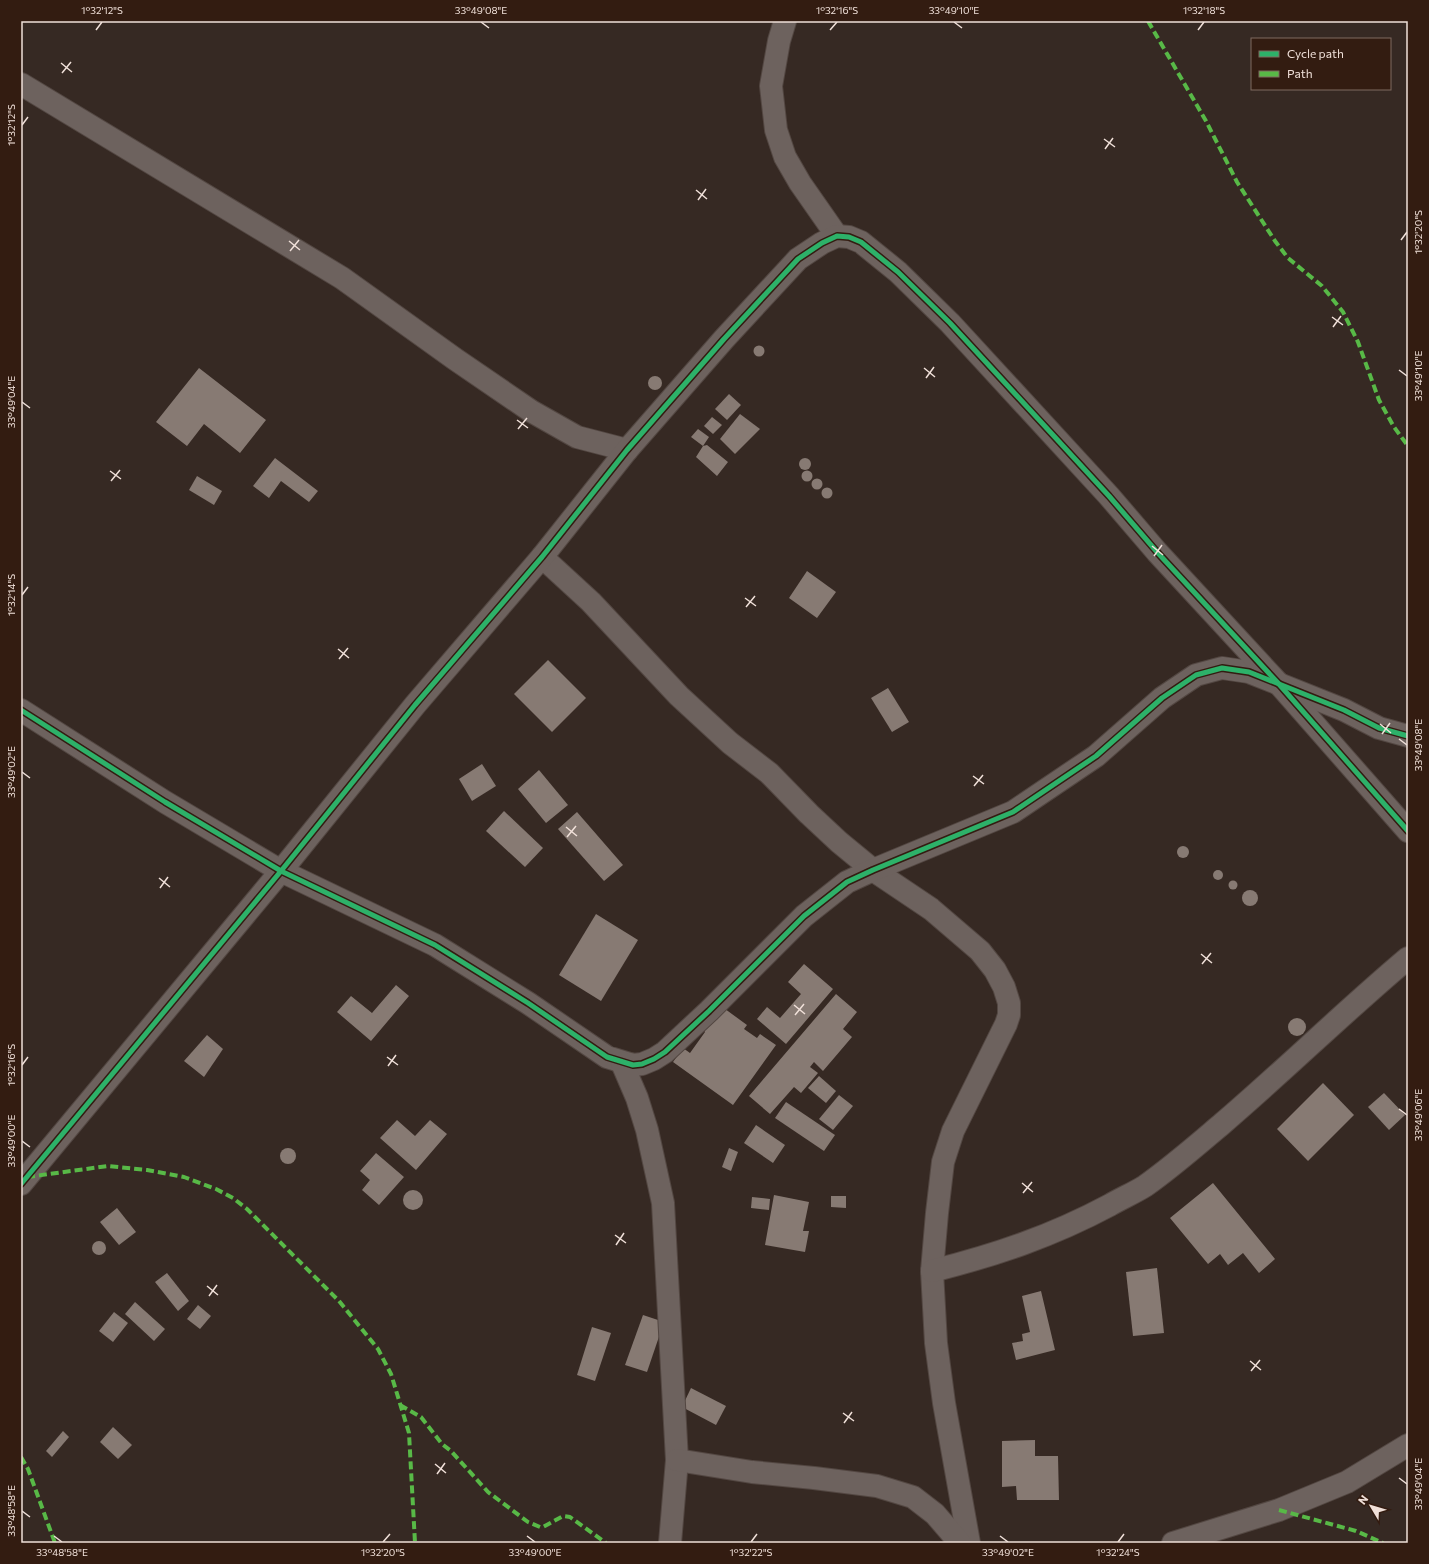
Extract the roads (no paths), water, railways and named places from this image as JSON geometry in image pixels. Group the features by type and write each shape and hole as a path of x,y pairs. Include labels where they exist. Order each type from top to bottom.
{"street":[{"path":"785,21 779,41 771,86 776,130 785,157 800,184 837,236"},
{"path":"21,84 342,278 455,359 531,411 577,437 627,450"},
{"path":"21,1184 281,871 415,705 542,557 627,450 724,339 798,259 822,243 837,236 849,237 861,242 898,272 950,323 1109,496 1157,552 1278,683 1408,831"},
{"path":"542,557 591,602 679,696 730,743 769,773 808,814 854,855 931,910 980,951 995,970 1004,987 1009,1003 1009,1015 1006,1024 953,1131 943,1162 932,1271 936,1343 944,1403 969,1543"},
{"path":"21,710 165,802 281,871 435,945 528,1003 607,1057 622,1063 634,1065 642,1064 654,1059 665,1052 709,1011 804,916 847,882 1013,812 1096,756 1162,698 1196,675 1222,668 1249,672 1344,710 1379,728 1408,736"},
{"path":"932,1271 972,1261 1064,1228 1144,1187 1184,1156 1275,1079 1382,980 1408,958"},
{"path":"622,1063 637,1098 647,1130 663,1203 677,1460 670,1543"},
{"path":"1173,1543 1279,1510 1333,1488 1347,1482 1408,1445"},
{"path":"677,1460 752,1472 877,1486 913,1497 935,1514 960,1543"}]}
